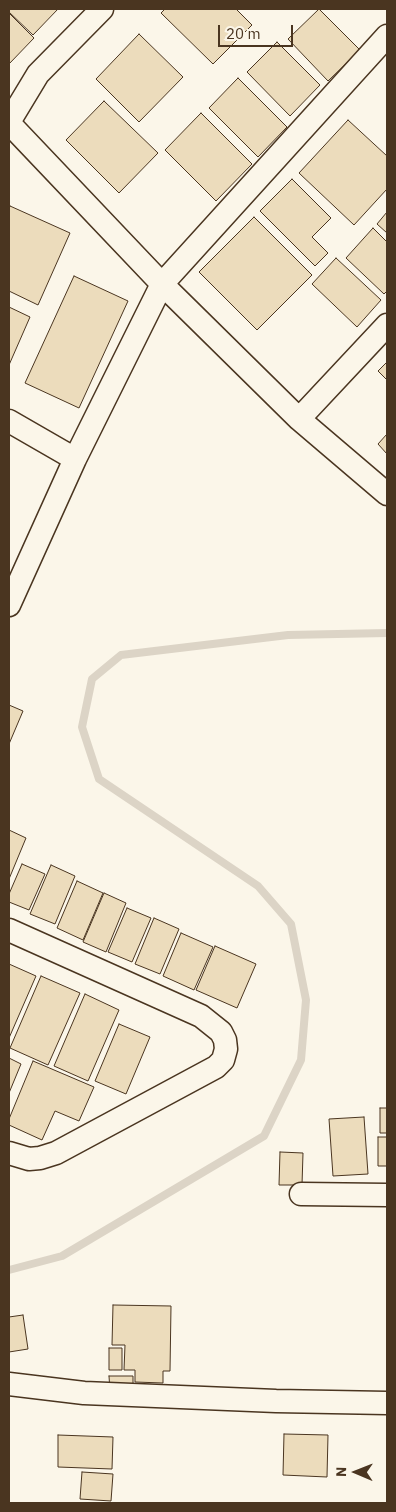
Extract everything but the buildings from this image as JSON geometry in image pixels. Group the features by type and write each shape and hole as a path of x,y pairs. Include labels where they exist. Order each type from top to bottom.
{"street":[{"path":"102,9 38,74 9,122 162,284 299,419 387,494"},
{"path":"9,605 75,459 162,284 387,36"},
{"path":"299,419 387,325"},
{"path":"9,421 75,459"},
{"path":"9,930 202,1016 221,1032 225,1040 226,1049 224,1060 216,1067 56,1153 29,1159 9,1153"},
{"path":"301,1194 387,1194"},
{"path":"9,1384 84,1393 387,1403"}],"waterway":[{"path":"9,1270 62,1256 264,1136 301,1060 306,1000 291,924 258,886 99,779 82,727 92,679 121,655 288,635 387,633"}]}
